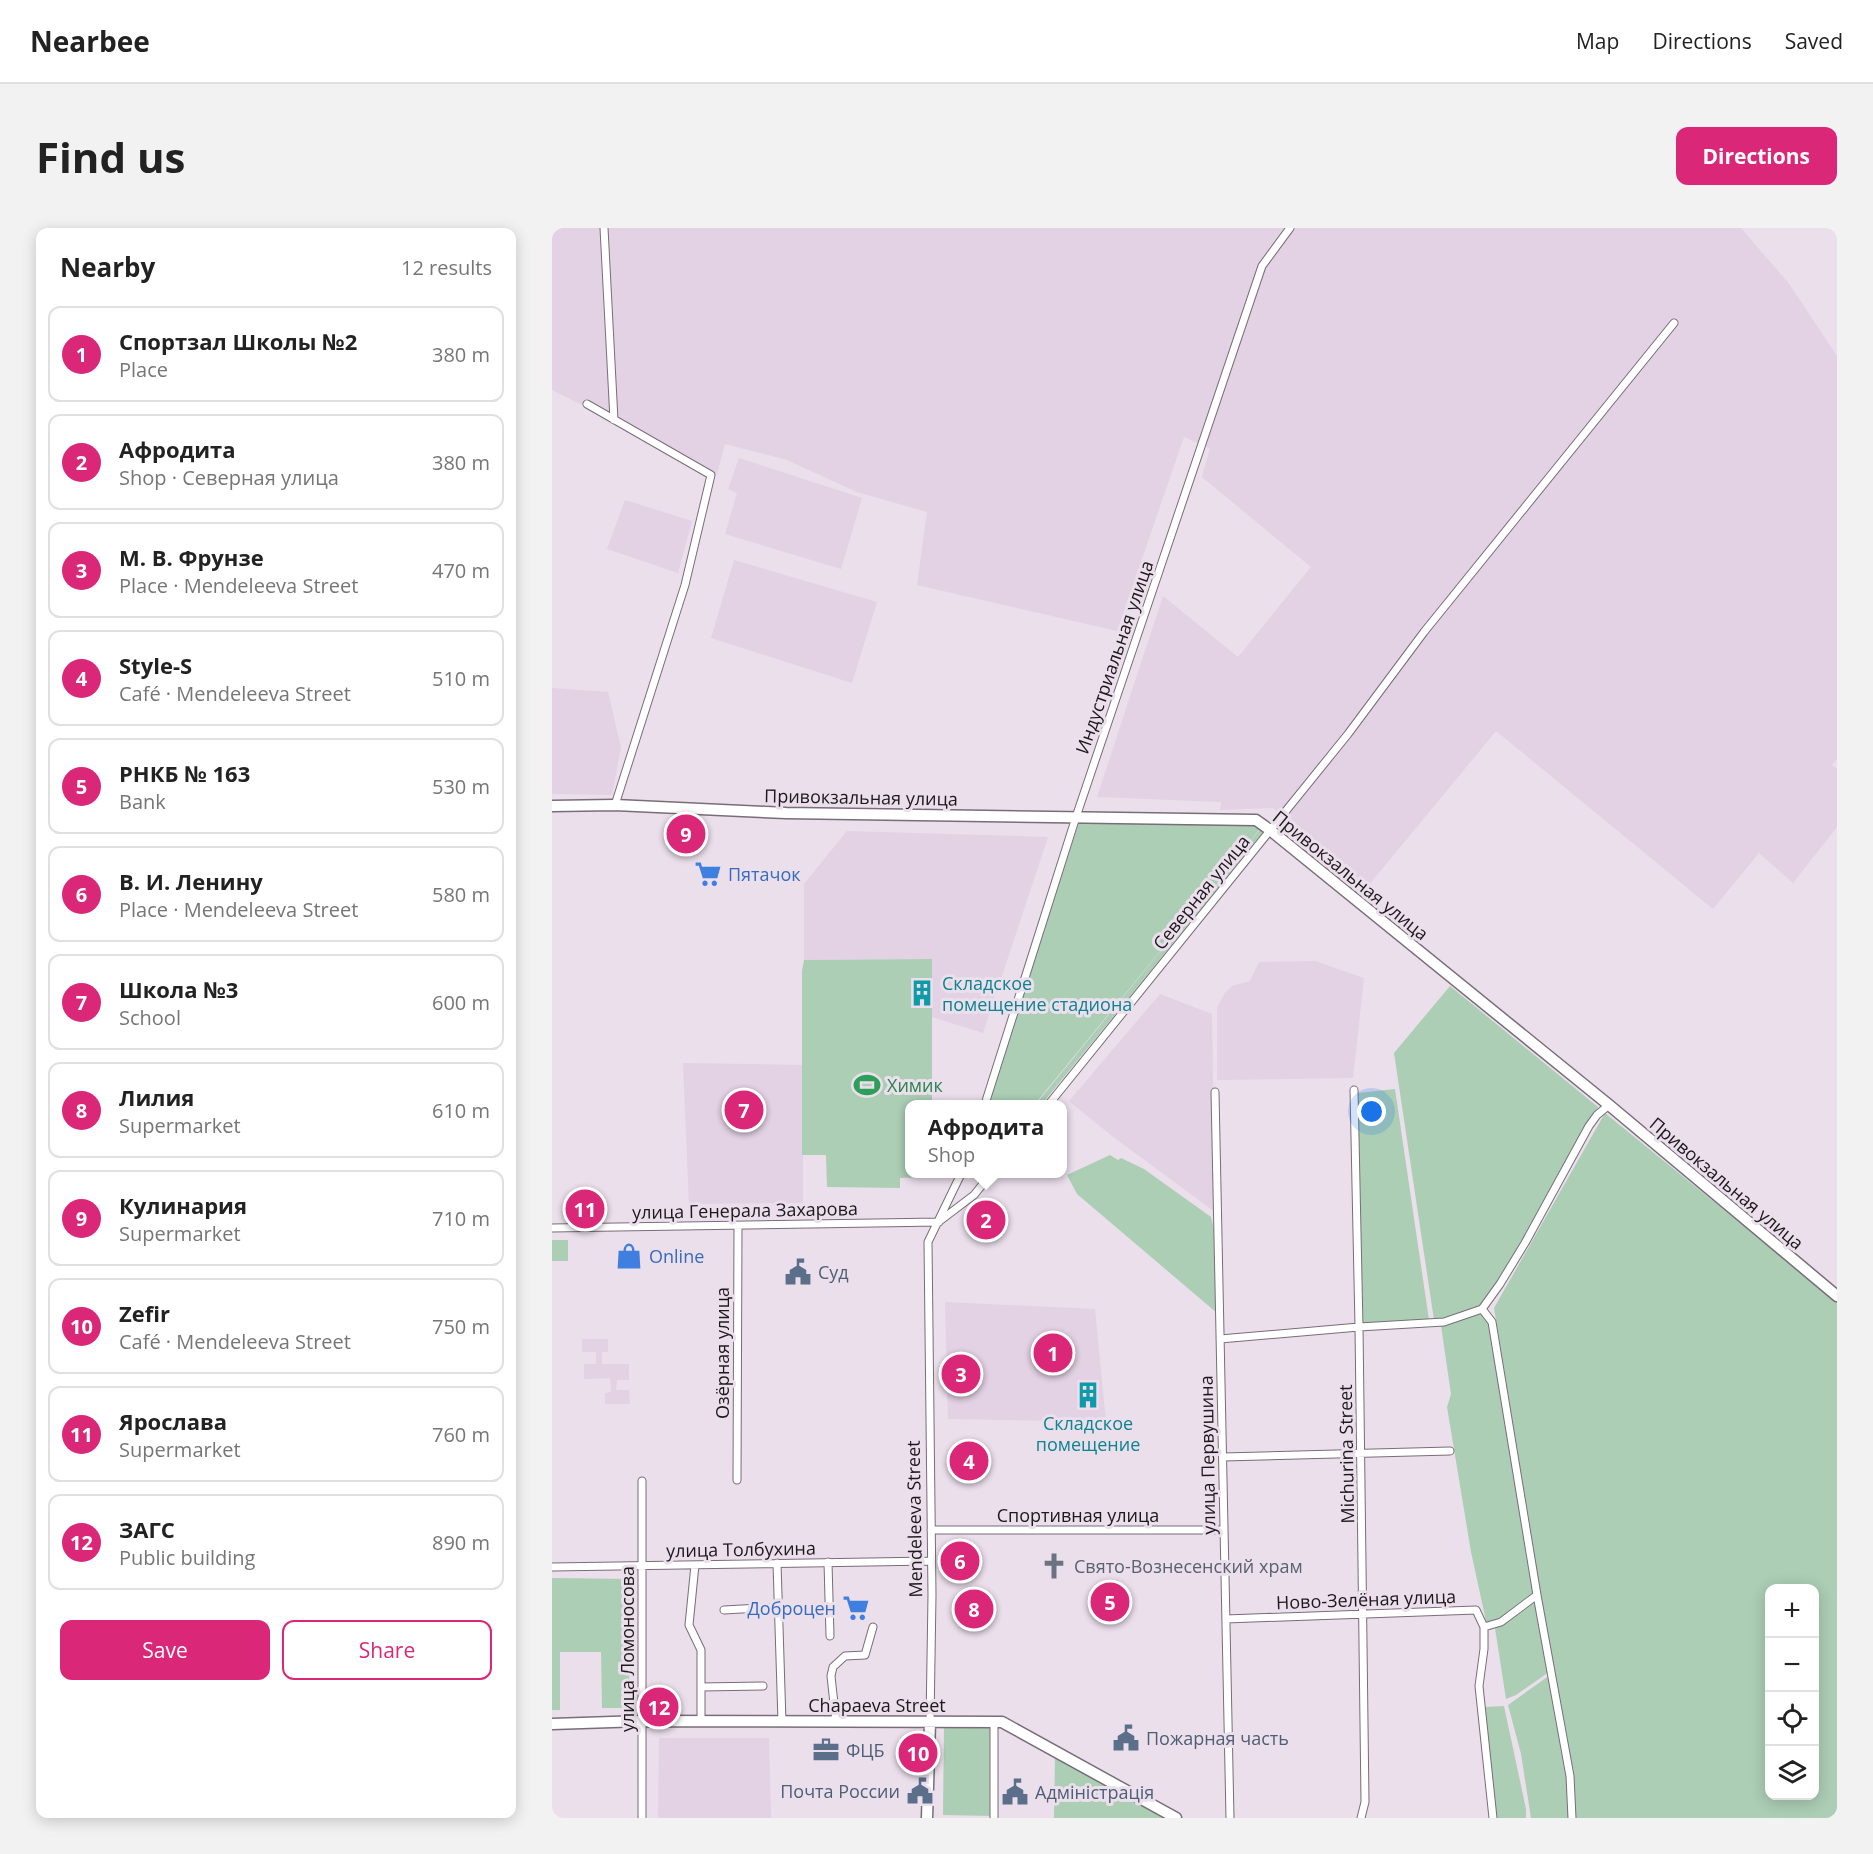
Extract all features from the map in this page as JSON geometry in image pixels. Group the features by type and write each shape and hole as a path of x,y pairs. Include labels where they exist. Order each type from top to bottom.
{"main road":[{"name":"Привокзальная улица","path":"552,806 615,805 786,813 1256,820 1609,1105 1837,1296"},
{"name":"Mendeleeva Street","path":"927,1818 930,1722"},
{"name":"Chapaeva Street","path":"552,1724 1002,1722 1176,1818"}],"street":[{"path":"604,228 614,420"},
{"name":"Индустриальная улица","path":"986,1100 1076,817 1262,266 1290,228"},
{"name":"Северная улица","path":"1052,1100 1376,698 1424,632 1674,323"},
{"path":"587,404 711,475 685,585 615,805"},
{"name":"Michurina Street","path":"1354,1090 1365,1802 1361,1818"},
{"name":"улица Первушина","path":"1215,1092 1230,1818"},
{"path":"1220,1339 1444,1322 1482,1309 1525,1243 1589,1126 1609,1105"},
{"path":"939,1222 959,1178"},
{"path":"939,1222 974,1196 987,1178"},
{"name":"улица Генерала Захарова","path":"552,1228 939,1222"},
{"name":"Mendeleeva Street","path":"930,1722 928,1242 939,1222"},
{"name":"Озёрная улица","path":"737,1480 738,1226"},
{"path":"1482,1309 1492,1322 1568,1765 1572,1818"},
{"path":"1223,1457 1450,1451"},
{"name":"улица Ломоносова","path":"642,1481 642,1818"},
{"name":"Спортивная улица","path":"931,1530 1224,1530"},
{"name":"улица Толбухина","path":"552,1567 931,1560"},
{"path":"828,1562 830,1636"},
{"path":"777,1563 782,1722"},
{"path":"695,1564 689,1625 702,1650 701,1722"},
{"path":"1493,1818 1479,1686 1484,1649 1484,1627 1501,1622 1537,1594"},
{"path":"724,1610 778,1607"},
{"name":"Ново-Зелёная улица","path":"1226,1618 1476,1610 1484,1627"},
{"path":"836,1722 831,1677 834,1668 845,1656 865,1655 873,1627"},
{"path":"700,1687 763,1686"},
{"path":"994,1722 994,1818"}],"shaded area":[{"path":"552,228 1741,228 1790,285 1837,356 1837,759 1832,765 1837,769 1837,827 1793,883 1759,853 1713,909 1496,731 1368,886 1273,808 1220,810 1221,802 1097,797 1163,596 1238,657 1311,567 1202,477 1210,448 1184,437 1117,631 917,585 927,512 857,492 787,460 725,444 717,474 588,399 582,405 552,390"},
{"path":"739,458 862,498 841,569 725,534 737,493 728,489"},
{"path":"625,500 692,521 678,573 607,549"},
{"path":"734,560 877,602 852,683 711,638"},
{"path":"552,688 608,692 621,747 612,795 552,794"},
{"path":"847,831 1048,837 983,1033 932,1017 931,959 804,960 804,884"},
{"path":"1315,961 1364,978 1353,1078 1217,1080 1217,1007 1225,993 1232,986 1250,981 1259,962"},
{"path":"1160,994 1212,1014 1215,1212 1112,1136 1069,1101"},
{"path":"683,1063 803,1065 803,1203 689,1204"},
{"path":"945,1302 1095,1309 1106,1422 948,1419"},
{"path":"582,1339 608,1339 608,1352 602,1352 602,1364 629,1364 629,1380 617,1380 616,1390 629,1390 630,1404 605,1404 605,1393 611,1392 610,1378 584,1379 584,1364 596,1364 596,1352 582,1352"},
{"path":"659,1738 769,1738 771,1818 658,1818"}],"green space":[{"path":"1079,822 1253,823 1261,827 1234,862 1260,829 1264,832 1045,1100 1039,1100 1229,867 1038,1100 988,1100"},
{"name":"Химик","path":"932,959 932,1100 905,1100 905,1178 900,1178 900,1188 827,1187 826,1155 802,1155 802,971 804,960"},
{"path":"1450,986 1598,1107 1522,1243 1481,1307 1434,1320 1394,1053"},
{"path":"1395,1089 1429,1320 1363,1324 1358,1093"},
{"path":"1605,1113 1837,1302 1837,1818 1575,1818 1573,1790 1494,1308"},
{"path":"1110,1155 1144,1169 1211,1217 1214,1229 1217,1313 1077,1194 1067,1175"},
{"path":"552,1240 568,1240 568,1261 552,1261"},
{"path":"1481,1314 1489,1322 1535,1594 1494,1623 1486,1621 1471,1552 1447,1407 1451,1394 1441,1326"},
{"path":"552,1578 630,1579 629,1708 602,1708 601,1652 560,1652 560,1710 552,1710"},
{"path":"1536,1600 1549,1672 1516,1695 1506,1699 1495,1628"},
{"path":"1550,1675 1567,1778 1570,1818 1531,1818 1521,1754 1508,1705"},
{"path":"1504,1706 1526,1818 1496,1818 1485,1707"},
{"path":"944,1722 994,1722 994,1816 943,1815"},
{"path":"1055,1755 1167,1818 1054,1818"}],"place":[{"name":"Кулинария","path":"686,834"},
{"name":"Пятачок","path":"708,874"},
{"name":"Складское помещение стадиона","path":"922,993"},
{"name":"Химик","path":"867,1085"},
{"name":"Школа №3","path":"744,1110"},
{"name":"Ярослава","path":"585,1209"},
{"name":"Афродита","path":"986,1220"},
{"name":"Online","path":"629,1256"},
{"name":"Суд","path":"798,1272"},
{"name":"Спортзал Школы №2","path":"1053,1353"},
{"name":"М. В. Фрунзе","path":"961,1374"},
{"name":"Складское помещение","path":"1088,1395"},
{"name":"Style-S","path":"969,1461"},
{"name":"В. И. Ленину","path":"960,1561"},
{"name":"Свято-Вознесенский храм","path":"1054,1566"},
{"name":"РНКБ № 163","path":"1110,1602"},
{"name":"Доброцен","path":"856,1608"},
{"name":"Лилия","path":"974,1609"},
{"name":"ЗАГС","path":"659,1707"},
{"name":"Пожарная часть","path":"1126,1738"},
{"name":"ФЦБ","path":"826,1750"},
{"name":"Zefir","path":"918,1753"},
{"name":"Почта России","path":"920,1791"},
{"name":"Адміністрація","path":"1015,1792"}]}
